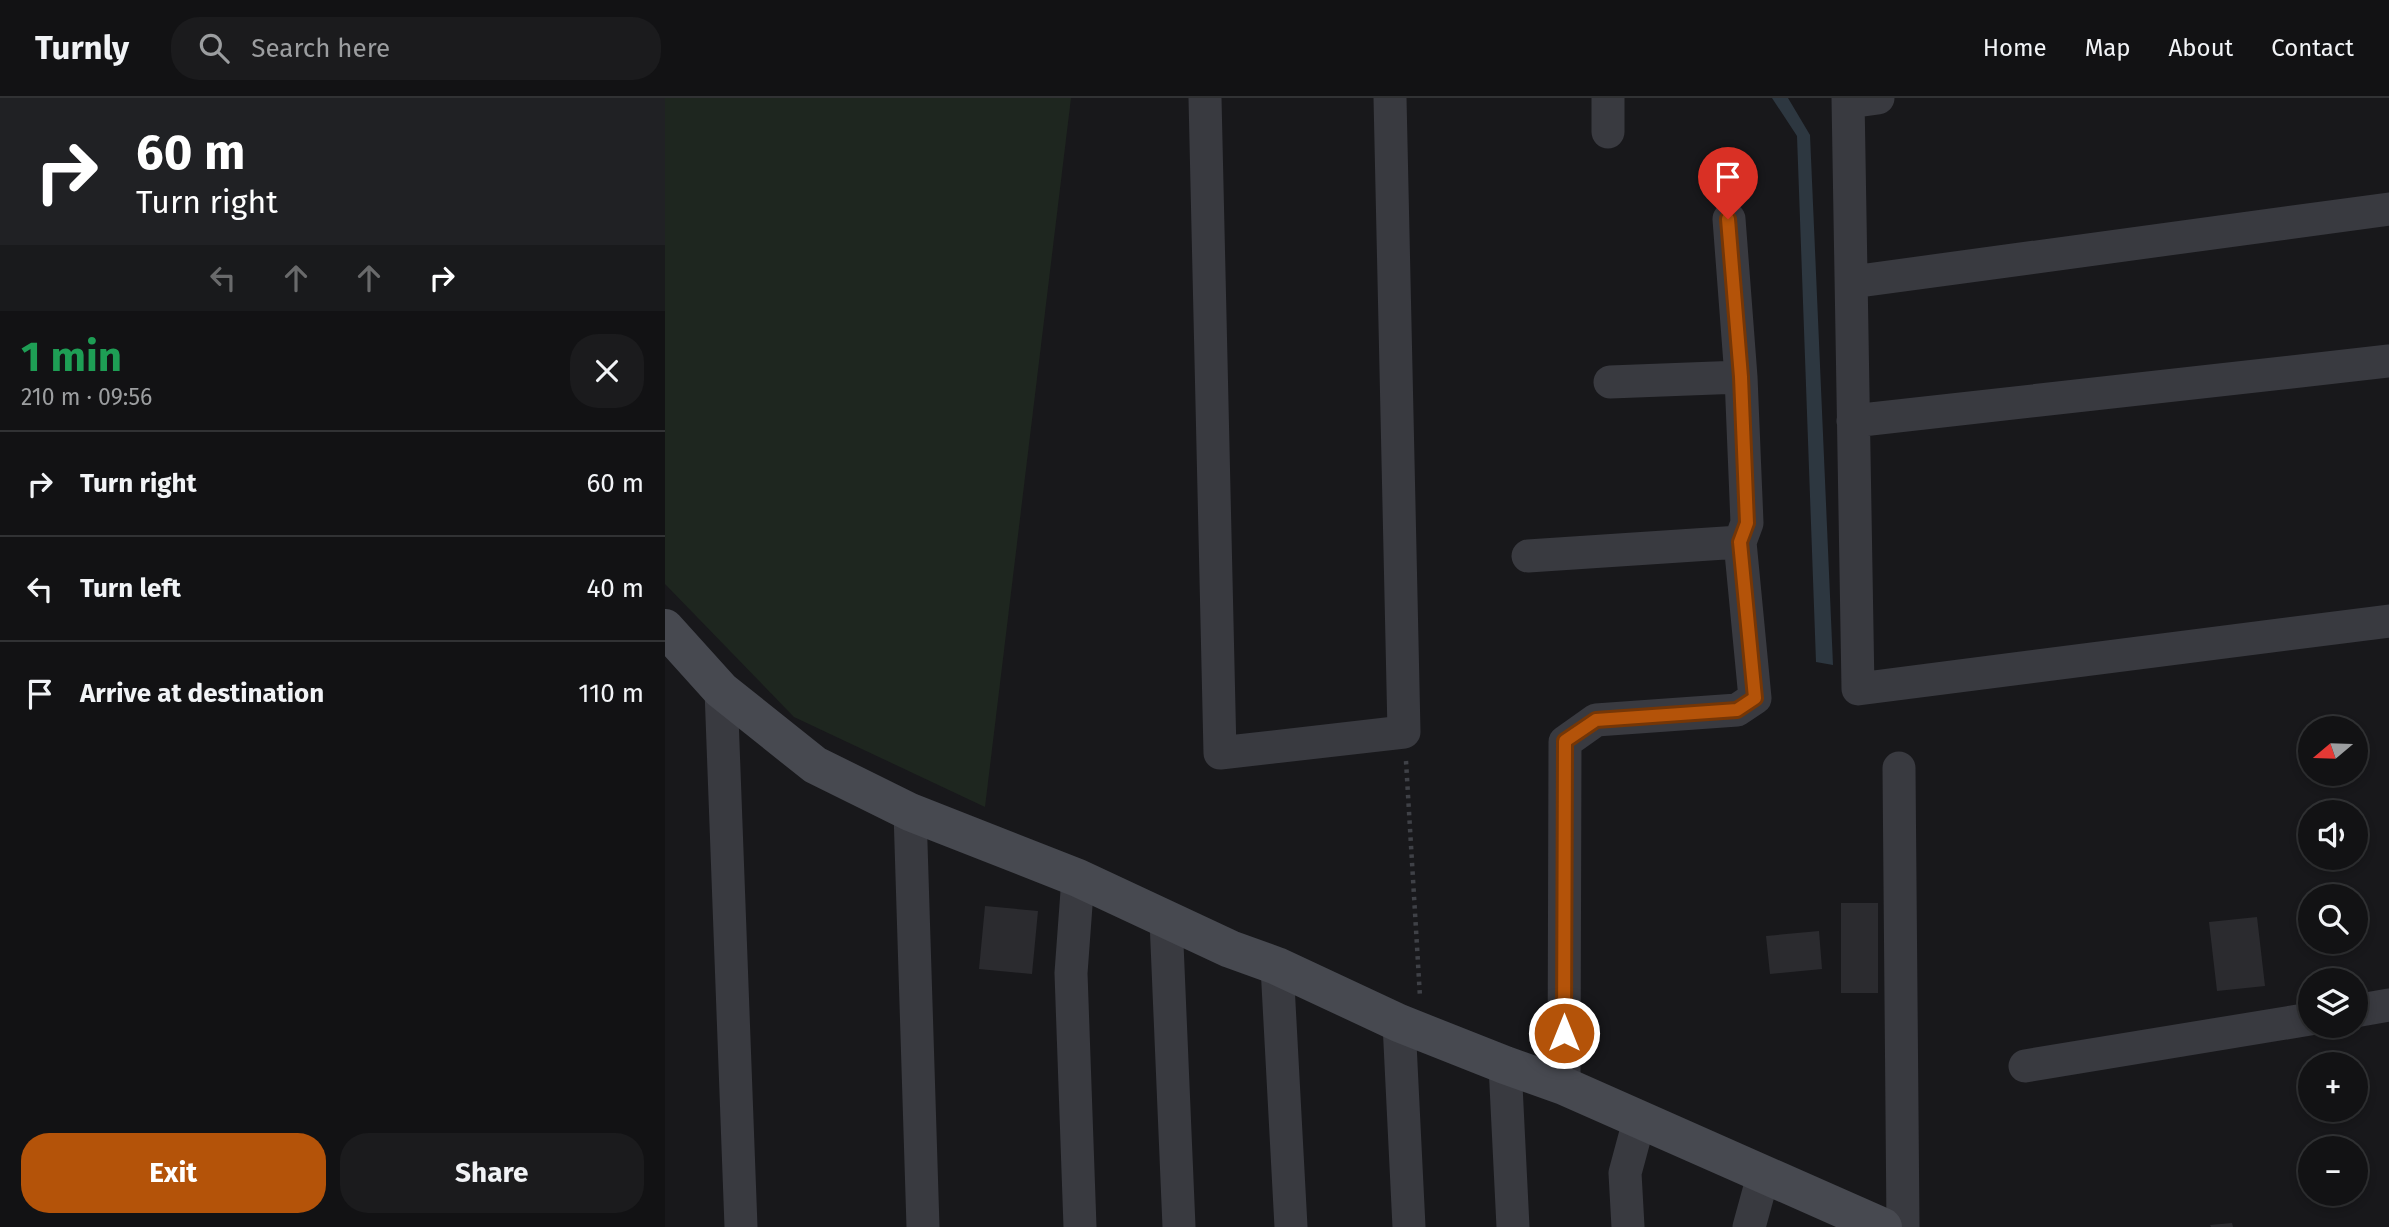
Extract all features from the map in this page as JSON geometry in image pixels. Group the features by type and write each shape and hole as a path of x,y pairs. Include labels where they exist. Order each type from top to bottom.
{"main road":[{"path":"665,628 721,690 815,765 911,812 1078,878 1230,949 1277,967 1411,1028 1564,1086 1867,1223"}],"street":[{"path":"1205,98 1220,753 1404,732 1390,98"},
{"path":"1608,98 1608,132"},
{"path":"1858,99 1852,282 1858,689 2389,621"},
{"path":"1852,282 2389,209"},
{"path":"1564,1086 1565,741 1596,720 1737,710 1755,698 1740,542 1747,523 1741,377 1728,219"},
{"path":"1853,422 2389,361"},
{"path":"1610,383 1741,377"},
{"path":"1528,556 1740,542"},
{"path":"721,690 741,1227"},
{"path":"1899,768 1903,1227"},
{"path":"911,812 923,1227"},
{"path":"1078,878 1070,973 1080,1227"},
{"path":"1166,920 1179,1227"},
{"path":"1277,967 1291,1227"},
{"path":"2368,1009 2389,1005"},
{"path":"2025,1066 2298,1021"},
{"path":"1409,1227 1411,1028"},
{"path":"1505,1065 1513,1227"},
{"path":"1628,1227 1625,1173 1639,1121"},
{"path":"1749,1227 1763,1176"}],"path":[{"path":"1404,732 1411,1028"}],"shaded area":[{"path":"665,98 1071,98 985,807 794,717 665,584"},
{"path":"1772,98 1788,98 1810,135 1833,665 1816,662 1797,136"}],"building":[{"path":"1841,903 1878,903 1878,993 1841,993"},
{"path":"985,906 1038,911 1032,974 979,969"},
{"path":"2257,917 2265,986 2217,991 2209,922"},
{"path":"1819,931 1822,969 1770,974 1766,936"},
{"path":"2232,1223 2233,1227 2210,1225"}],"route":[{"path":"1564,1033 1565,741 1596,720 1737,710 1755,698 1740,542 1747,523 1741,377 1728,219"}]}
